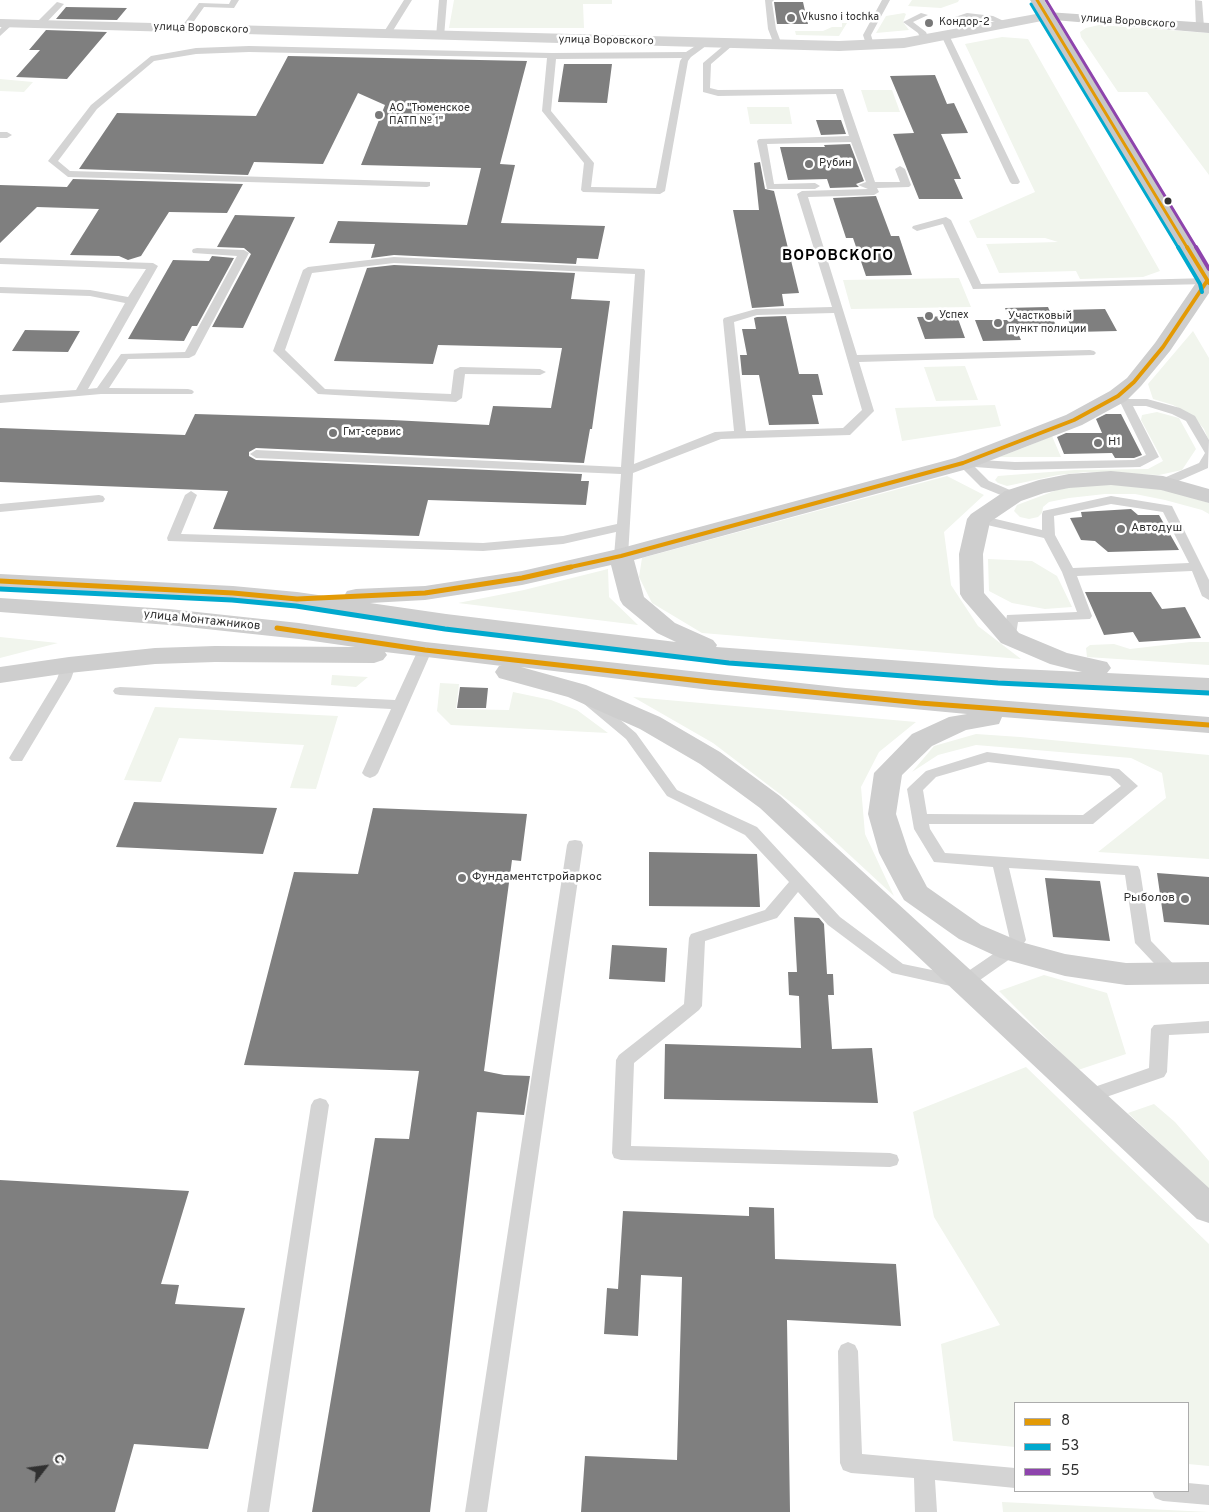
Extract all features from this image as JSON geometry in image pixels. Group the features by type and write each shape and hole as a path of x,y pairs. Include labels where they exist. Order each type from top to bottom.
{"main road":[{"path":"0,581 297,598 426,594 522,578 621,556 963,463 1074,420 1122,399 1209,284 1037,0"},
{"name":"улица Воровского","path":"1047,16 1204,28"},
{"path":"1160,683 1059,659 1010,638 972,594 971,554 979,519 1013,496 1039,487 1069,481 1111,478 1163,483 1209,496"},
{"path":"621,556 632,600 666,628 730,656"},
{"path":"297,598 446,622 730,656 999,676 1209,686"},
{"name":"улица Монтажников","path":"0,605 169,616 299,631 416,649 807,692 1026,712 1209,725"},
{"path":"0,676 69,665 155,656 215,654 369,656 416,649 577,691 650,723 710,758 770,802 1209,1209"},
{"path":"1026,712 959,723 922,740 888,772 882,814 894,853 916,893 970,932 1011,950 1064,965 1126,974 1209,973"}],"street":[{"name":"улица Воровского","path":"3,27 40,24 440,37 870,46 925,39 1047,16"}],"lane":[{"path":"184,29 202,5 231,6 235,0"},
{"path":"386,35 408,0"},
{"path":"440,37 443,0"},
{"path":"770,0 768,1 772,29 778,45"},
{"path":"870,46 868,36 886,0"},
{"path":"1198,1 1204,28"},
{"path":"40,24 60,4"},
{"path":"956,18 967,14 990,18 1004,23"},
{"path":"924,15 907,22 922,32 925,39"},
{"path":"945,35 1015,182"},
{"path":"552,56 546,111 589,164 586,190 660,191 684,61 688,55 706,44"},
{"path":"256,454 627,471 718,435 846,432 868,411 802,194 874,192 872,185 840,91 718,93 706,90 707,63 729,44"},
{"path":"427,184 68,174 52,161 94,107 151,59 196,51 249,49 552,56 688,55"},
{"path":"856,139 762,141 770,187 906,185 900,169"},
{"path":"917,228 946,220 977,288 1209,284"},
{"path":"101,392 125,356 189,355 244,253 197,251"},
{"path":"540,372 460,370 456,398 322,392 279,351 308,270 394,260 640,271 621,556"},
{"path":"0,261 153,266 80,392"},
{"path":"0,290 90,294 131,301"},
{"path":"740,434 728,320 756,312 838,310"},
{"path":"852,359 1090,352"},
{"path":"0,399 80,392 188,392"},
{"path":"1122,399 1176,411 1191,419 1209,452"},
{"path":"963,463 1015,466 1136,464 1153,457 1122,399"},
{"path":"1163,483 1204,464 1209,456"},
{"path":"963,463 984,484 1013,496"},
{"path":"191,495 173,538 483,547 563,540 624,526"},
{"path":"0,508 99,499"},
{"path":"1010,638 1012,618 1085,616 1069,572 1049,535 1048,514 1111,500 1168,509 1198,567 1209,596"},
{"path":"979,519 1049,535"},
{"path":"1069,572 1198,567"},
{"path":"370,773 400,705 416,649"},
{"path":"17,758 64,679 69,665"},
{"path":"577,691 631,736 672,793 751,831 834,921 898,969 964,983 1011,950 1018,940 1000,862"},
{"path":"120,692 400,705"},
{"path":"920,819 1087,820 1130,786 1114,772 987,757 931,774 915,790 920,819 922,829 940,858 1132,870 1144,943 1173,973"},
{"path":"476,1512 575,845"},
{"path":"798,882 771,914 697,938 694,1006 625,1060 620,1153 890,1160"},
{"path":"1086,1097 1158,1072 1160,1029 1209,1027"},
{"path":"258,1512 320,1105"},
{"path":"848,1351 851,1463 1014,1478"},
{"path":"924,1470 926,1512"},
{"path":"1174,1492 1209,1495"}],"shaded area":[{"path":"454,0 612,0 612,4 583,4 584,28 449,28"},
{"path":"912,0 959,0 941,8 908,6"},
{"path":"906,14 903,22 909,30 876,33 886,16"},
{"path":"842,23 847,23 839,36 796,35 795,31 823,31 832,27 842,27"},
{"path":"1099,25 1209,33 1209,175 1147,92 1118,92 1081,37 1080,32 1086,28"},
{"path":"1002,37 1028,39 1160,271 1143,277 1080,279 1076,271 999,273 986,244 1058,242 1045,238 977,238 969,221 1035,192 965,44"},
{"path":"0,79 33,82 24,92 0,91"},
{"path":"861,90 892,90 900,112 868,112"},
{"path":"747,107 789,107 792,124 750,124"},
{"path":"959,278 971,307 851,309 843,280"},
{"path":"1193,331 1209,358 1209,441 1204,429 1194,417 1173,405 1153,399 1148,384"},
{"path":"965,366 978,400 936,401 924,367"},
{"path":"995,405 1001,426 902,441 895,408"},
{"path":"1157,412 1179,418 1196,449 1182,470 1159,475 1086,472 1058,475 1007,486 995,480 998,476 1075,470 1148,469 1163,461 1141,420 1142,415"},
{"path":"1052,436 1061,457 999,457 1028,446"},
{"path":"947,476 984,495 944,532 951,585 978,626 1021,659 702,633 652,603 639,577 642,558"},
{"path":"1113,484 1149,487 1184,495 1209,503 1209,514 1202,510 1165,500 1135,494 1105,494 1049,502 1043,507 1042,513 1038,517 1029,519 1020,517 1014,511 1017,505 1057,490 1084,485"},
{"path":"988,559 1032,561 1057,576 1072,607 1045,609 1012,603 989,591"},
{"path":"608,569 609,597 638,625 458,603 524,590"},
{"path":"0,637 58,643 0,658"},
{"path":"1190,642 1209,642 1209,665 1087,657 1086,648 1090,645 1114,644 1130,649"},
{"path":"332,675 368,677 356,687 331,685"},
{"path":"440,683 459,684 456,709 509,710 513,692 551,700 577,710 608,733 451,725 437,711"},
{"path":"633,697 916,722 879,752 861,787 865,834 894,896 801,810 713,743"},
{"path":"155,707 338,716 316,789 290,788 304,745 179,738 161,782 124,780"},
{"path":"976,734 1209,755 1209,859 1098,852 1166,798 1162,773 1131,758 976,745 938,755 912,772 934,746"},
{"path":"1044,975 1107,993 1126,1054 1078,1070 999,991"},
{"path":"1026,1067 1209,1244 1209,1466 1189,1464 1189,1402 1014,1402 1014,1447 953,1441 941,1344 1000,1325 934,1217 913,1112"},
{"path":"1154,1104 1175,1122 1209,1161 1209,1189 1128,1113"},
{"path":"1002,1502 1209,1512 1003,1512"}],"building":[{"name":"Vkusno i tochka","path":"774,2 803,2 808,24 777,24"},
{"path":"66,7 127,8 117,20 56,19"},
{"path":"46,30 107,32 67,79 16,77 40,50 29,50"},
{"path":"288,56 527,61 500,164 515,165 501,223 605,226 598,259 577,258 576,264 394,255 371,258 375,244 329,243 338,221 467,225 481,168 361,165 385,105 358,93 323,164 254,162 248,175 79,169 117,113 256,116"},
{"path":"564,64 612,64 607,103 558,102"},
{"path":"935,75 947,104 954,103 968,133 941,134 961,179 954,179 963,199 919,199 893,134 914,133 890,76"},
{"path":"816,120 841,120 846,134 821,135"},
{"path":"850,144 864,181 856,184 859,187 830,188 827,179 788,180 780,147 825,147 824,145"},
{"path":"760,162 765,189 774,191 799,293 782,294 784,306 752,308 733,210 759,210 754,163"},
{"path":"73,179 243,184 227,213 169,212 141,256 128,260 119,256 70,255 99,209 37,207 0,243 0,185 67,187"},
{"path":"876,196 891,236 899,236 912,275 866,276 853,238 846,238 833,198"},
{"path":"235,215 295,217 243,328 212,327 251,254 244,248 217,247"},
{"path":"212,256 234,258 197,326 192,326 184,341 128,339 173,260 209,261"},
{"path":"394,265 575,273 571,299 610,301 592,429 590,429 584,463 256,448 249,452 249,456 256,460 582,474 581,481 589,481 586,505 428,500 419,536 213,529 228,491 0,482 0,428 185,435 195,414 489,425 493,406 551,408 562,348 438,345 433,364 334,361 367,268"},
{"path":"1048,307 1057,328 1016,329 1021,340 983,341 975,320 1010,320 1005,308"},
{"path":"1105,309 1117,331 1074,332 1063,310"},
{"path":"786,316 799,374 818,374 823,395 812,395 819,424 769,425 759,375 742,375 740,355 747,355 742,329 756,329 754,318 757,317"},
{"path":"957,316 965,338 925,339 917,317"},
{"path":"25,330 80,331 68,352 12,351"},
{"name":"Н1","path":"1106,414 1121,414 1142,455 1134,458 1115,458 1112,453 1064,454 1057,437 1066,433 1102,433 1096,419"},
{"name":"Автодуш","path":"1131,509 1138,515 1159,515 1179,550 1108,552 1095,541 1081,540 1070,518 1082,517 1081,512"},
{"path":"1085,592 1151,592 1162,609 1185,607 1201,638 1139,642 1133,632 1104,635"},
{"path":"460,687 488,688 486,708 457,708"},
{"path":"134,802 277,808 263,854 116,847"},
{"path":"373,808 527,814 521,861 512,860 484,1071 504,1075 530,1076 524,1115 477,1112 430,1512 312,1512 375,1138 409,1139 419,1071 244,1065 294,872 358,874"},
{"path":"649,852 757,854 760,907 649,906"},
{"name":"Рыболов","path":"1157,873 1209,877 1209,925 1164,922"},
{"path":"1045,878 1100,881 1110,941 1053,937"},
{"path":"794,917 819,918 824,924 827,974 833,974 834,995 828,995 832,1049 872,1048 878,1103 664,1099 665,1044 801,1048 799,996 789,995 788,972 797,972"},
{"path":"612,945 667,948 665,982 609,979"},
{"path":"0,1180 189,1191 161,1284 179,1285 175,1304 245,1308 208,1449 134,1444 115,1512 0,1512"},
{"path":"749,1207 774,1208 775,1259 896,1264 901,1326 787,1320 790,1512 581,1512 585,1456 677,1460 682,1277 641,1275 638,1336 604,1334 607,1288 618,1289 623,1211 749,1216"}],"transit line":[{"name":"8","path":"1037,0 1209,283"},
{"name":"55","path":"1046,0 1209,269"},
{"name":"53","path":"1031,4 1200,284 1202,292"},
{"name":"8","path":"0,581 233,593 297,599 425,593 522,578 621,556 963,463 1074,420 1118,396 1134,382 1163,347 1207,281"},
{"name":"53","path":"0,589 232,600 296,606 445,629 729,663 998,683 1209,693"},
{"name":"8","path":"277,628 425,650 710,682 920,703 1209,725"}],"place":[{"name":"Vkusno i tochka","path":"791,18"},
{"name":"Кондор-2","path":"929,23"},
{"name":"АО \"Тюменское ПАТП № 1\"","path":"379,115"},
{"name":"Рубин","path":"809,164"},
{"name":"Успех","path":"929,316"},
{"name":"Участковый пункт полиции","path":"998,323"},
{"name":"Гмт-сервис","path":"333,433"},
{"name":"Н1","path":"1098,443"},
{"name":"Автодуш","path":"1121,529"},
{"name":"Фундаментстройаркос","path":"462,878"},
{"name":"Рыболов","path":"1185,899"}],"district":[{"name":"ВОРОВСКОГО","path":"838,257"}]}
